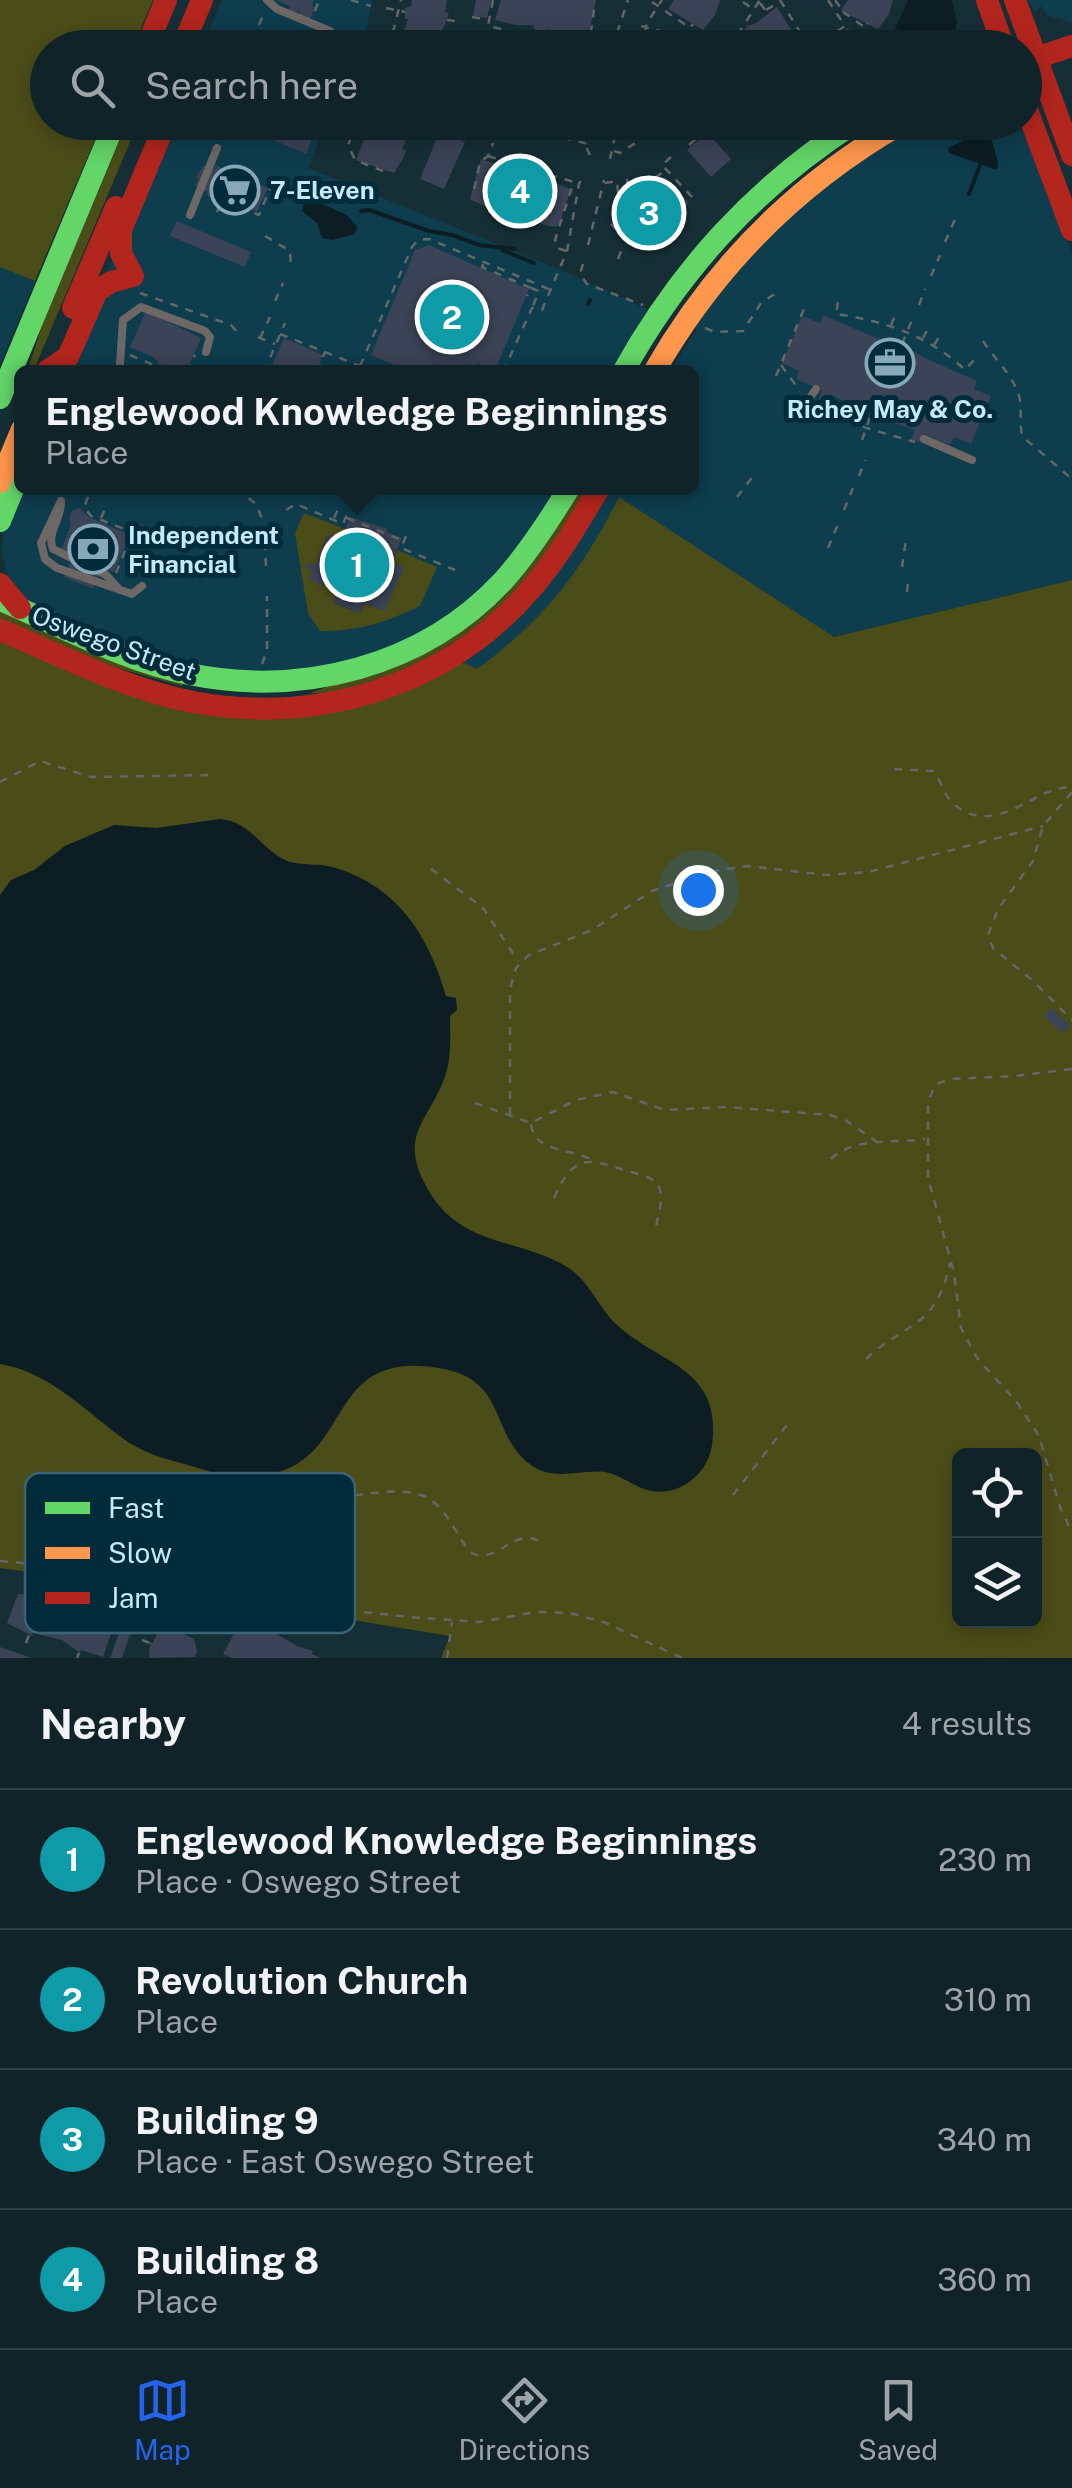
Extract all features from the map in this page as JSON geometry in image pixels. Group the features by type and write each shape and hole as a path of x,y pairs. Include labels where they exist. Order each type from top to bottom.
{"main road":[{"path":"154,30 166,0"},
{"path":"190,30 202,0"},
{"path":"987,0 998,30"},
{"path":"1015,0 1021,30"},
{"path":"1042,56 1072,46"},
{"path":"1042,91 1072,156"},
{"path":"0,398 108,140"},
{"path":"49,365 143,140"},
{"path":"56,365 68,357 97,292 111,282 134,276 120,248 121,230 158,140"},
{"path":"627,365 678,283 707,248 774,181 831,140"},
{"path":"658,365 703,295 761,230 828,172 873,140"},
{"path":"1038,140 1072,230"},
{"path":"0,482 14,449"},
{"path":"0,521 14,487"},
{"name":"Oswego Street","path":"10,604 156,665 204,678 270,683 342,674 414,648 479,605 526,557 565,495"},
{"name":"Oswego Street","path":"0,630 138,687 191,702 271,710 346,701 421,674 493,628 560,558 594,495"},
{"path":"0,584 10,604"}],"lane":[{"path":"267,4 328,30"},
{"path":"190,215 217,148"},
{"path":"120,364 123,320 141,307 205,331 210,337 201,352"},
{"path":"799,414 816,389"},
{"path":"921,441 972,460"},
{"path":"60,501 61,509 50,538 53,549 106,574 118,588 135,594 142,586"}],"path":[{"path":"312,17 319,0"},
{"path":"351,0 371,6"},
{"path":"392,0 401,1 394,30"},
{"path":"493,0 488,26 504,30"},
{"path":"617,30 626,0"},
{"path":"643,30 662,0"},
{"path":"740,30 760,1 768,12 780,0 799,30"},
{"path":"828,0 845,26 839,30"},
{"path":"835,0 866,28 868,23"},
{"path":"652,2 672,12 690,28 693,24"},
{"path":"744,2 754,10"},
{"path":"259,25 267,4"},
{"path":"386,8 405,12"},
{"path":"591,30 594,9"},
{"path":"472,17 493,13"},
{"path":"838,16 846,13"},
{"path":"748,18 752,26"},
{"path":"448,20 456,21"},
{"path":"644,27 651,30"},
{"path":"350,140 348,145 354,160 383,171"},
{"path":"572,140 588,144"},
{"path":"589,140 590,155"},
{"path":"610,159 615,140"},
{"path":"612,150 620,153 639,140"},
{"path":"689,145 695,140"},
{"path":"474,190 480,165 493,143"},
{"path":"513,166 518,153"},
{"path":"488,156 528,172 576,183"},
{"path":"671,157 662,165 693,198"},
{"path":"620,193 646,187 666,170"},
{"path":"567,251 556,245 561,217 568,196 584,175"},
{"path":"627,179 628,192"},
{"path":"588,245 605,182 617,181 620,193 610,222"},
{"path":"532,308 541,311 567,251 576,183"},
{"path":"204,192 258,215 271,186"},
{"path":"216,212 222,200"},
{"path":"945,242 956,216"},
{"path":"594,220 610,222 630,244 633,242"},
{"path":"265,236 288,249 291,267"},
{"path":"360,365 415,242 428,239 551,290"},
{"path":"618,260 622,249"},
{"path":"931,276 940,255"},
{"path":"484,262 482,267 539,291 506,365"},
{"path":"583,264 580,274 587,284 644,306"},
{"path":"276,301 283,283"},
{"path":"526,295 531,288"},
{"path":"918,305 925,289"},
{"path":"130,290 205,314 233,326 239,334"},
{"path":"706,328 715,332 744,332 762,303 780,291"},
{"path":"838,302 836,314 907,332 934,346 965,370 974,360"},
{"path":"776,376 806,304"},
{"path":"891,326 896,313"},
{"path":"270,317 259,338 276,344"},
{"path":"902,344 912,320"},
{"path":"267,365 285,323"},
{"path":"922,339 929,327"},
{"path":"510,332 519,336"},
{"path":"280,334 358,365"},
{"path":"934,346 941,334"},
{"path":"316,349 320,341"},
{"path":"983,341 1016,387 1022,406 1023,437 1072,479"},
{"path":"128,346 125,352 152,365"},
{"path":"193,365 201,352"},
{"path":"320,365 325,352"},
{"path":"154,365 157,359"},
{"path":"780,364 804,394"},
{"path":"816,400 866,428 894,438 921,441"},
{"path":"862,440 872,415"},
{"path":"838,426 842,416"},
{"path":"846,430 850,420"},
{"path":"879,444 882,434"},
{"path":"892,448 894,438"},
{"path":"859,476 866,460"},
{"path":"738,497 754,475"},
{"path":"844,510 853,488"},
{"path":"245,495 256,504 263,520"},
{"path":"88,497 84,508 91,516 152,540"},
{"path":"100,520 107,504"},
{"path":"286,510 296,504 343,524 347,514 405,539 401,548 454,570"},
{"path":"334,520 339,507"},
{"path":"140,534 146,521"},
{"path":"828,548 838,522"},
{"path":"116,575 133,532"},
{"path":"902,567 906,539"},
{"path":"265,542 266,569"},
{"path":"907,592 908,582"},
{"path":"257,668 266,651 267,596"},
{"path":"0,782 40,761 90,777 215,775"},
{"path":"894,769 933,771 954,806 976,814 1012,812 1058,788 1072,790"},
{"path":"1072,790 1043,826 1033,861 998,910 988,935 993,948 1072,1020"},
{"path":"510,1115 508,1006 512,977 520,963 536,951 592,930 652,891 708,872 747,866 816,874 868,872 1043,826"},
{"path":"432,869 483,908 520,963"},
{"path":"1072,1068 938,1082 929,1094 928,1138 929,1185 951,1258 964,1336 1039,1436 1072,1533"},
{"path":"476,1102 531,1122 576,1100 613,1092 665,1110 730,1107 834,1116 876,1142"},
{"path":"531,1122 531,1131 540,1143 648,1177 656,1183 661,1199 656,1227"},
{"path":"831,1160 842,1151 876,1142 928,1138"},
{"path":"554,1198 570,1172 592,1160"},
{"path":"866,1359 928,1315 944,1288 951,1258"},
{"path":"733,1496 790,1422"},
{"path":"355,1497 415,1494 430,1501 447,1516 464,1547 474,1554 489,1554 519,1538 541,1542"},
{"path":"0,1561 25,1563"},
{"path":"355,1611 478,1622 536,1612 570,1613 606,1623 682,1658"},
{"path":"448,1658 452,1620"},
{"path":"26,1643 29,1635"},
{"path":"142,1640 150,1643"}],"shaded area":[{"path":"0,0 153,0 140,30 30,30 30,140 95,140 35,281 0,267"},
{"path":"222,0 372,0 366,30 210,30"},
{"path":"908,0 952,0 955,30 895,30"},
{"path":"1026,0 1072,0 1072,22 1046,15 1042,6 1035,11"},
{"path":"120,140 131,140 36,365 29,365"},
{"path":"163,140 319,140 308,168 559,269 647,309 619,365 68,365"},
{"path":"895,140 1028,140 1032,145 1072,253 1072,580 834,637 477,669 460,661 601,495 699,495 699,365 674,365 696,331 695,320 746,255 814,192"},
{"path":"964,140 991,140 997,170 949,153 948,148"},
{"path":"315,201 347,215 357,227 355,234 333,240 322,238 317,223 302,211 304,202"},
{"path":"0,267 35,281 0,364"},
{"path":"18,495 556,495 524,548 444,622 365,659 250,675 172,662 32,605 8,577 1,549 4,535 0,532"},
{"path":"572,495 586,495 568,530 492,618 404,673 333,695 310,693 431,648"},
{"path":"619,497 834,637 1072,580 1072,1658 441,1658 450,1636 355,1620 355,1473 25,1473 25,1571 0,1568 0,637 249,717 460,661 477,669 542,613 575,571"},
{"path":"304,513 345,529 340,541 327,536 310,579 337,591 334,603 360,613 365,603 385,611 397,550 437,567 420,606 371,625 320,631 308,613 295,533"},
{"path":"0,608 184,680 182,686 107,665 0,620"},
{"path":"230,821 283,859 329,866 358,877 394,901 408,917 430,953 446,996 456,998 457,1010 450,1016 450,1053 445,1076 416,1138 417,1164 423,1180 436,1202 469,1229 547,1257 575,1272 616,1324 698,1383 708,1399 713,1419 709,1457 695,1477 663,1492 639,1487 605,1472 558,1474 540,1470 518,1453 478,1385 464,1375 444,1369 406,1366 378,1373 359,1387 317,1446 299,1463 273,1473 214,1473 137,1447 52,1385 19,1368 0,1364 0,895 11,880 34,870 65,846 114,825 156,828"}],"building":[{"path":"276,0 314,0 315,7 310,19"},
{"path":"412,0 447,0 445,12 449,13 443,30 404,30 408,19 405,8 411,6"},
{"path":"476,0 491,0 487,18 473,16"},
{"path":"501,0 596,0 589,30 535,30 533,25 495,20"},
{"path":"674,0 720,0 715,15 703,30 668,9"},
{"path":"848,0 893,0 878,29 841,11"},
{"path":"777,7 791,30 745,30"},
{"path":"274,140 312,140 306,154"},
{"path":"364,140 406,140 404,157 394,173 356,160"},
{"path":"436,140 465,142 444,189 420,179"},
{"path":"698,140 714,140 731,159 711,177 687,150"},
{"path":"481,159 520,176 521,172 535,177 533,180 544,184 545,180 571,189 556,227 470,199"},
{"name":"7-Eleven","path":"204,165 214,169 215,165 268,188 257,212 245,207 243,211 195,186"},
{"path":"665,177 689,203 679,212 681,215 658,231 656,239 640,250 611,222"},
{"name":"7-Eleven","path":"177,221 251,252 245,267 170,236"},
{"path":"429,245 529,289 497,365 395,365 371,355 415,250"},
{"path":"146,311 201,338 189,365 158,364 155,358 130,347"},
{"path":"823,315 876,338 902,344 977,381 974,389 991,396 971,444 954,437 950,445 924,434 920,442 911,439 915,430 871,415 830,394 827,402 819,399 822,390 796,379 799,371 782,363 802,316 820,323"},
{"path":"284,338 323,355 319,365 272,365"},
{"name":"Independent Financial","path":"80,508 89,517 130,535 114,572 102,568 93,589 64,577 73,556 61,550 72,511"},
{"path":"350,517 388,529 387,532 402,538 392,562 404,567 385,611 365,603 360,613 333,602 337,591 309,579 313,571 305,568 308,562 315,566 328,535 340,541"},
{"path":"1051,1008 1070,1025 1063,1033 1044,1016"},
{"path":"18,1594 25,1594 25,1632 7,1623"},
{"path":"33,1633 111,1633 103,1657 81,1650 80,1653 62,1640"},
{"path":"119,1633 131,1633 122,1658 110,1658"},
{"path":"157,1633 181,1633 194,1639 197,1651 195,1657 149,1658 150,1642"},
{"path":"234,1633 275,1633 321,1658 232,1658 223,1654"},
{"path":"0,1647 29,1657 29,1658 0,1658"}],"waterway":[{"path":"969,194 980,165"},
{"path":"361,211 369,210 479,245 514,249"},
{"path":"502,250 534,263"},
{"path":"588,304 590,300"}],"traffic: fast":[{"path":"0,398 108,140"},
{"path":"627,365 670,298 724,232 786,173 830,140"},
{"path":"0,521 14,487"},
{"path":"5,602 118,652 189,674 274,681 317,677 398,654 471,611 521,559 565,495"}],"traffic: slow":[{"path":"658,365 704,296 762,230 828,172 875,140"},
{"path":"0,482 14,448"}],"traffic: jam":[{"path":"154,30 166,0"},
{"path":"190,30 202,0"},
{"path":"987,0 998,30"},
{"path":"1015,0 1026,30"},
{"path":"1042,56 1072,46"},
{"path":"1042,73 1072,155"},
{"path":"56,365 68,357 97,291 133,276 121,253 121,230 158,140"},
{"path":"1038,140 1072,230"},
{"path":"73,308 116,207"},
{"path":"0,630 119,680 193,702 240,708 332,702 377,691 420,674 497,623 550,565 595,495"},
{"path":"0,584 20,608"}],"place":[{"name":"7-Eleven","path":"235,190"},
{"name":"Building 8","path":"520,191"},
{"name":"Building 9","path":"649,213"},
{"name":"Revolution Church","path":"452,317"},
{"name":"Richey May & Co.","path":"890,363"},
{"name":"Independent Financial","path":"93,549"},
{"name":"Englewood Knowledge Beginnings","path":"357,565"}]}
